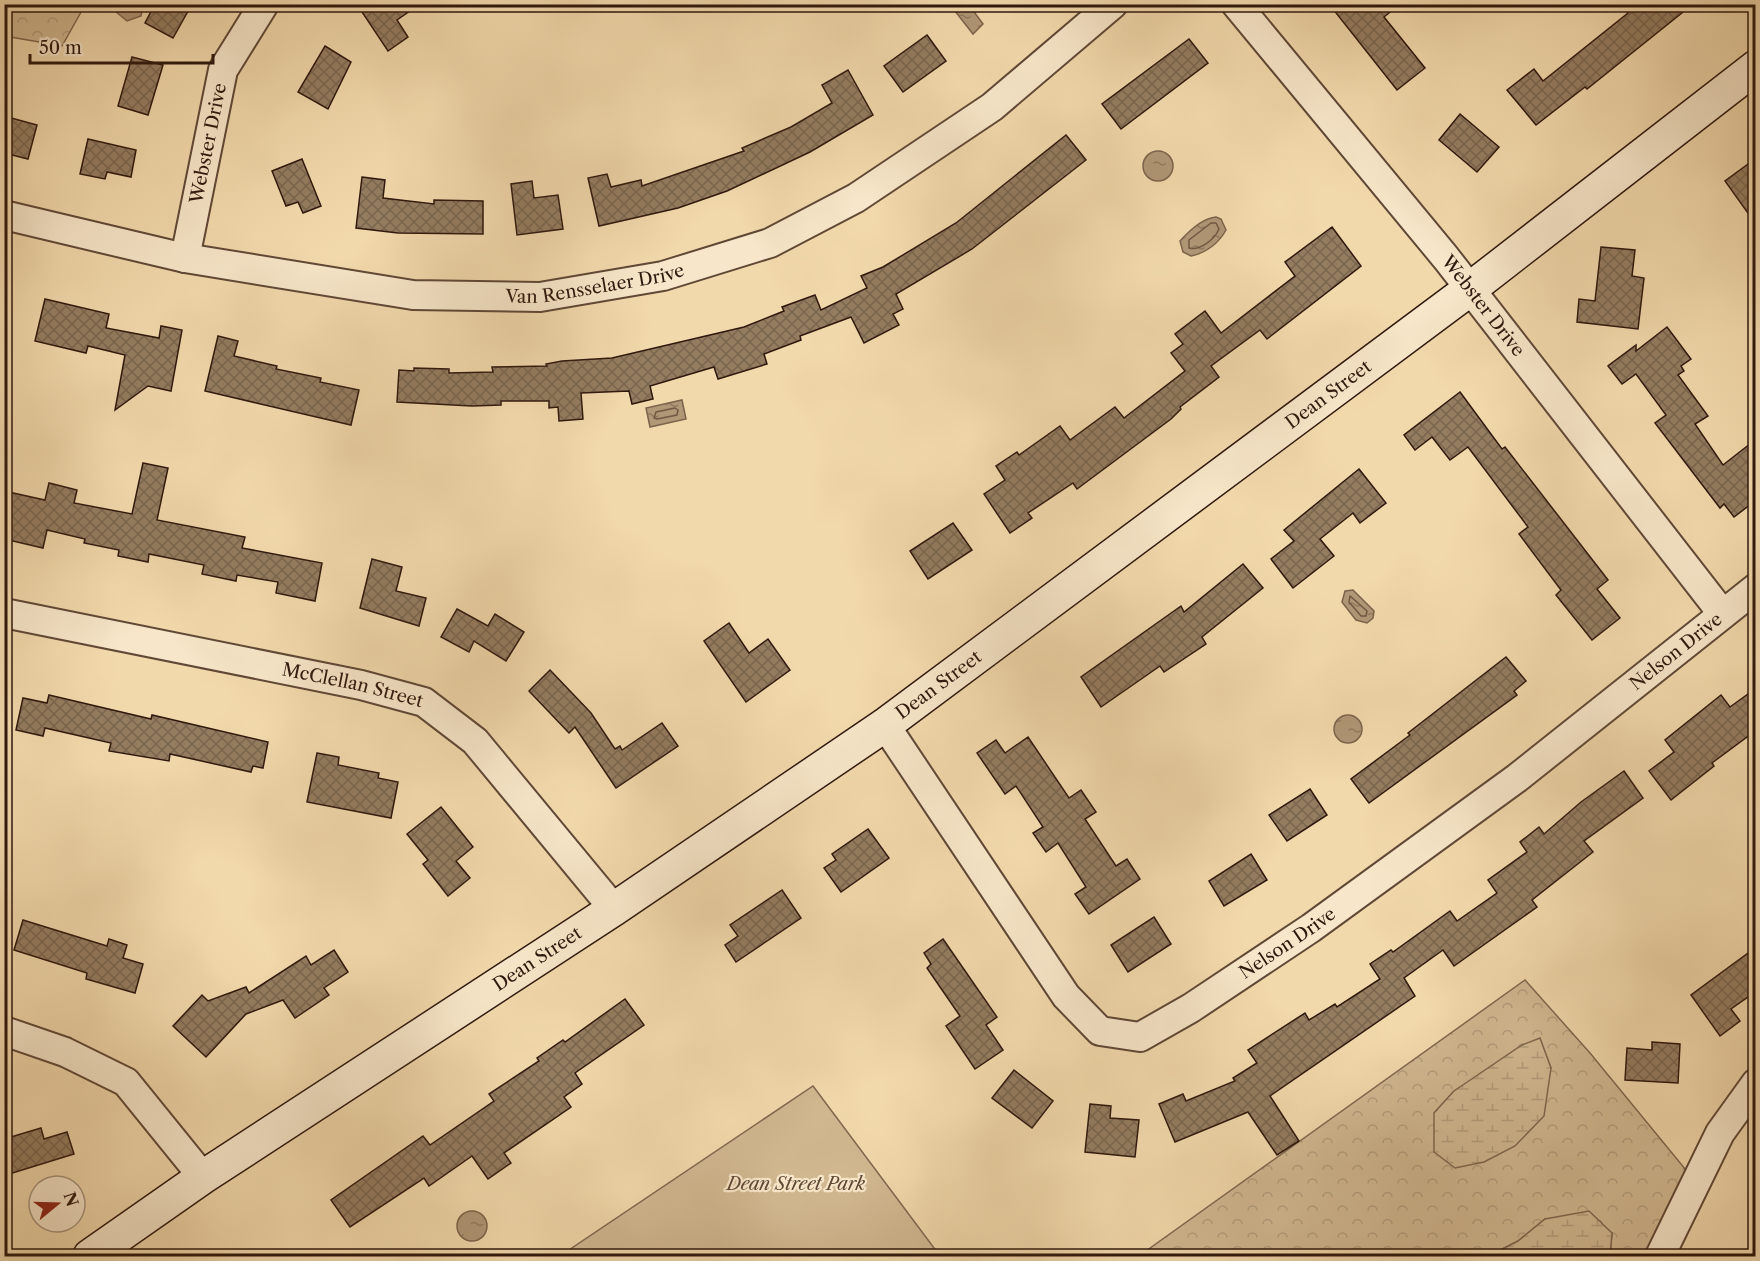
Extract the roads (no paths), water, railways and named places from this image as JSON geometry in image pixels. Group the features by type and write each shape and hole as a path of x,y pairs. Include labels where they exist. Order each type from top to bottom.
{"street":[{"name":"Webster Drive","path":"185,258 223,70 264,4"},
{"name":"Van Rensselaer Drive","path":"4,215 185,258 413,295 540,297 663,276 770,243 856,198 993,107 1113,4"},
{"name":"Webster Drive","path":"1236,4 1470,289 1722,613"},
{"name":"Dean Street","path":"90,1257 203,1177 614,909 885,725 1470,289 1755,68"},
{"name":"Nelson Drive","path":"885,725 1066,996 1100,1031 1140,1037 1191,1008 1330,915 1517,778 1755,588"},
{"name":"McClellan Street","path":"4,613 361,685 424,702 475,741 614,909"},
{"path":"4,1031 65,1052 126,1082 203,1177"},
{"path":"1660,1257 1720,1133 1755,1083"}],"water":[{"path":"962,4 969,5 983,24 973,34 955,11"},
{"path":"116,5 143,5 141,16 127,21 116,12"},
{"path":"1158,151 1169,155 1173,166 1169,177 1158,181 1147,177 1143,166 1147,155"},
{"path":"1216,217 1221,219 1226,230 1220,239 1212,247 1197,255 1191,256 1183,252 1180,241 1201,222"},
{"path":"682,400 686,419 650,427 646,408"},
{"path":"1353,590 1374,611 1373,618 1367,623 1356,620 1342,602 1345,591"},
{"path":"1348,715 1358,719 1362,729 1358,739 1348,743 1338,739 1334,729 1338,719"},
{"path":"472,1211 483,1215 487,1226 483,1237 472,1241 461,1237 457,1226 461,1215"}],"park label":[{"name":"Dean Street Park","path":"796,1184"}]}
